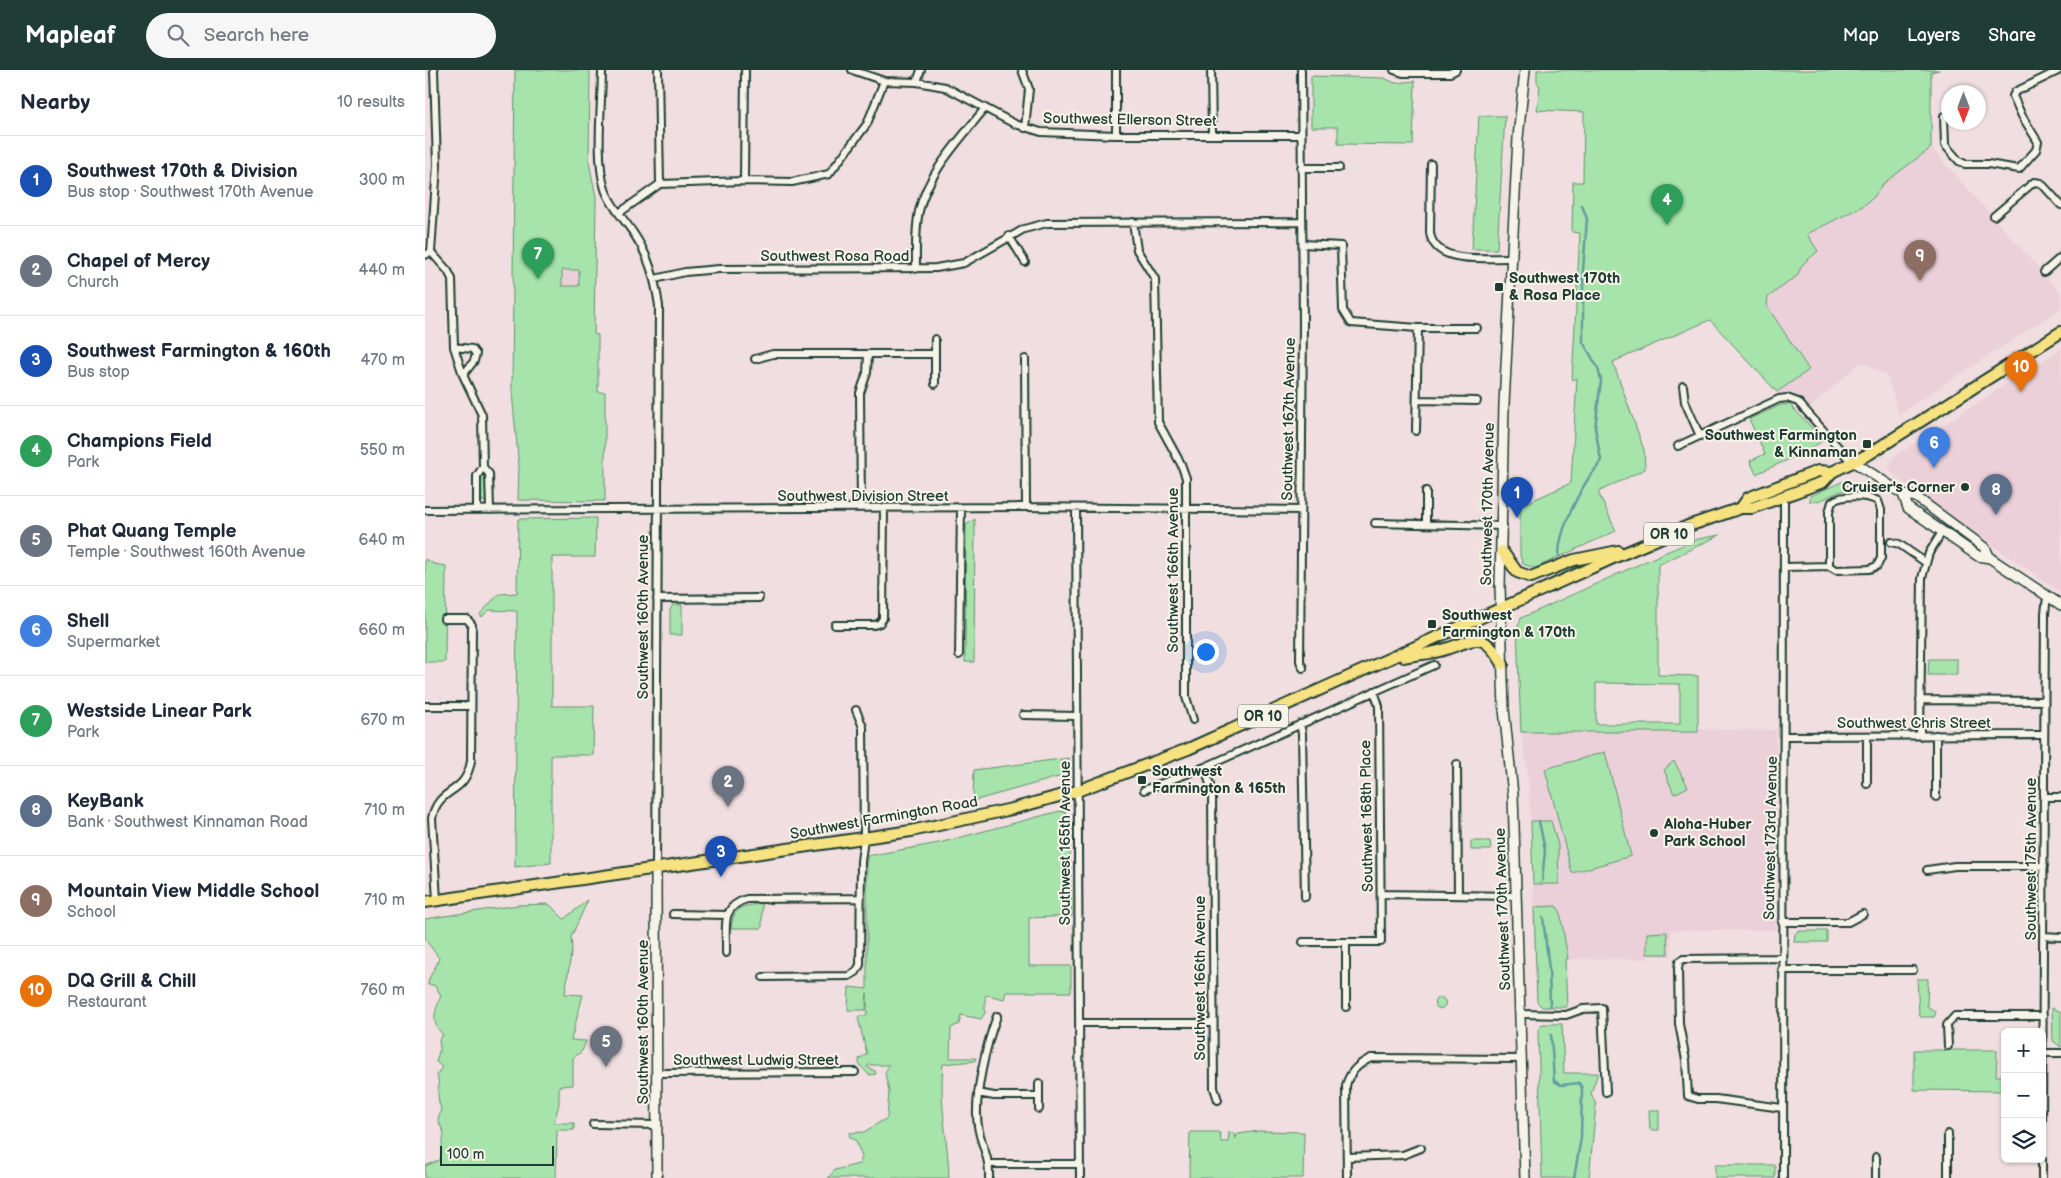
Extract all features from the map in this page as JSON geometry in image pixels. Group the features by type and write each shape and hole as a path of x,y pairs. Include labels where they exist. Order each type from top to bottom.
{"main road":[{"name":"Southwest 170th Avenue","path":"1525,70 1518,138 1503,444 1501,607 1505,720 1513,795 1525,1178"},
{"name":"Southwest Farmington Road","path":"425,902 864,839 961,821 1077,790 1188,749 1636,548 1741,508 1751,508 1823,482 1832,472 1854,462 2061,332"},
{"path":"1854,462 1903,494 1916,497 1985,548 1991,558 2061,605"},
{"name":"Southwest Farmington Road","path":"1741,508 1748,498 1819,471 1832,472"},
{"path":"1903,494 1908,508 1978,556 1991,558"},
{"path":"1502,552 1517,572 1531,577 1574,560 1636,548"},
{"path":"1390,659 1445,650 1473,639 1482,641 1491,647 1503,664"},
{"name":"Southwest 160th Avenue","path":"656,868 657,1178"}],"street":[{"path":"434,70 437,165 428,254 448,271 452,279 454,347 463,375 482,415 483,467 477,476 477,510"},
{"name":"Southwest 160th Avenue","path":"602,70 603,177 607,194 642,246 655,279 659,306 656,868"},
{"path":"659,70 660,184"},
{"path":"743,181 745,70"},
{"name":"Southwest Ellerson Street","path":"852,70 884,81 917,82 945,87 1025,128 1058,134 1301,135"},
{"path":"917,82 921,70"},
{"path":"1022,70 1029,89 1025,128"},
{"path":"1116,70 1116,135"},
{"path":"1211,70 1212,135"},
{"name":"Southwest 167th Avenue","path":"1301,70 1303,244 1300,661 1303,668"},
{"path":"1394,71 1403,73 1455,72"},
{"path":"1944,130 1945,144 1959,161 1965,164 1988,164 2019,169 2036,150 2038,142 2022,116 2013,96 2015,92 2059,72"},
{"path":"619,213 660,184 743,181 792,182 829,174 867,124 884,81"},
{"path":"916,269 917,226 925,193 938,171 985,108"},
{"path":"1431,164 1430,233 1433,244 1438,250 1458,256 1512,258"},
{"path":"1301,168 1339,168"},
{"path":"1994,216 2034,182 2041,183 2061,205"},
{"name":"Southwest 166th Avenue","path":"1133,222 1137,250 1155,279 1158,422 1181,464 1186,478 1185,697 1193,720"},
{"name":"Southwest Rosa Road","path":"655,279 685,272 719,269 936,268 964,263 1009,236 1047,223 1302,222"},
{"path":"1009,236 1025,262"},
{"path":"1303,244 1341,246 1343,310 1351,323 1418,328 1477,328"},
{"path":"2044,272 2061,256"},
{"path":"1416,431 1418,328"},
{"path":"935,339 935,384"},
{"path":"454,347 472,348 476,354 475,361 463,375"},
{"path":"755,359 773,354 935,354"},
{"path":"861,508 860,393 867,373 868,355"},
{"path":"1025,358 1026,507"},
{"path":"1683,386 1685,402 1700,436"},
{"path":"1678,446 1779,399 1787,398 1798,402 1843,453 1854,462"},
{"path":"1417,400 1477,401"},
{"path":"483,467 489,474 490,510"},
{"path":"1426,492 1426,524"},
{"name":"Southwest 173rd Avenue","path":"1783,1178 1784,497"},
{"path":"1785,567 1829,566 1836,570 1869,570 1877,566 1881,558 1881,510 1878,501 1869,498 1840,498 1832,502 1830,507 1829,566"},
{"name":"Southwest Division Street","path":"425,510 1026,507 1301,510"},
{"path":"835,625 874,625 881,621 883,615 884,508"},
{"path":"959,655 961,508"},
{"name":"Southwest 165th Avenue","path":"1076,508 1080,1178"},
{"path":"1375,523 1503,526"},
{"path":"1920,736 1922,578 1925,562 1942,532"},
{"path":"1891,542 1899,544 1925,562"},
{"name":"Southwest 175th Avenue","path":"2043,1028 2043,735 2045,613 2047,597"},
{"path":"657,599 759,598"},
{"path":"437,900 432,818 439,799 458,786 465,779 469,771 473,630 470,620 444,619"},
{"path":"1144,790 1205,767 1434,665"},
{"name":"Southwest 168th Place","path":"1346,942 1381,942 1379,706 1374,691"},
{"path":"1921,700 2044,701"},
{"path":"425,706 471,706"},
{"path":"763,976 849,976 856,972 861,962 860,898 861,861 864,839 863,727 857,710"},
{"path":"1023,715 1077,716"},
{"path":"1300,724 1302,733 1305,897"},
{"name":"Southwest Chris Street","path":"1785,736 2043,735"},
{"path":"1867,736 1867,784"},
{"path":"1936,736 1936,797"},
{"path":"1457,764 1458,895"},
{"name":"Southwest 166th Avenue","path":"1205,767 1212,792 1214,1088 1218,1100"},
{"path":"2043,797 2061,797"},
{"path":"1927,870 1955,866 2044,866"},
{"path":"1381,894 1516,896"},
{"path":"726,953 727,915 733,904 747,899 860,898"},
{"path":"673,914 727,915"},
{"path":"1782,922 1848,922 1863,914"},
{"path":"2044,936 2061,936"},
{"path":"1303,942 1346,942 1346,1006"},
{"path":"1782,958 1685,958 1679,962 1679,1024 1686,1060 1688,1096 1698,1099 1716,1099 1782,1108"},
{"path":"1782,970 1913,970"},
{"path":"1520,1014 1566,1015 1583,1009 1602,1008 1606,1092"},
{"path":"1948,1046 1947,1025 1957,1015 2043,1016"},
{"path":"989,1178 990,1164 978,1127 976,1111 978,1093 997,1016"},
{"path":"1079,1023 1213,1023"},
{"path":"2046,1053 2061,1053"},
{"path":"1347,1178 1346,1086 1352,1072 1363,1062 1371,1058 1521,1059"},
{"name":"Southwest Ludwig Street","path":"657,1073 855,1072"},
{"name":"Southwest 175th Avenue","path":"2042,1118 2043,1073"},
{"path":"1039,1083 1039,1109"},
{"path":"978,1093 993,1096 1039,1096"},
{"path":"593,1124 657,1125"},
{"path":"1948,1134 1948,1178"},
{"path":"1347,1157 1403,1155 1421,1148"},
{"path":"1876,1157 1876,1178"},
{"path":"2042,1163 2042,1178"},
{"path":"990,1164 1080,1164"}],"shaded area":[{"path":"1931,148 2061,293 2061,308 1899,414 1886,374 1861,362 1810,408 1793,393 1778,394 1777,392 1809,370 1767,306 1768,299 1771,294 1797,276 1802,265 1817,251 1807,234 1863,206 1874,197 1884,183"},
{"path":"562,269 579,270 579,286 562,286"},
{"path":"2061,349 2061,593 1896,477 1891,472 1890,465 1892,458"},
{"name":"Aloha-Huber Park School","path":"1698,729 1776,730 1776,930 1671,930 1671,956 1647,956 1647,959 1535,959 1533,884 1559,884 1558,845 1532,845 1528,776 1521,732 1698,732"}],"green space":[{"path":"515,70 590,70 589,162 596,197 594,334 598,335 598,392 605,392 605,501 518,500 519,467 512,392","holes":["562,270 579,270 579,286 562,286"]},
{"path":"1537,70 1939,70 1931,72 1931,148 1884,183 1874,197 1863,206 1807,234 1818,251 1802,265 1797,276 1768,297 1767,306 1809,370 1777,392 1710,320 1613,362 1644,450 1645,469 1598,492 1616,531 1535,568 1523,564 1520,556 1520,506 1571,483 1577,378 1572,380 1580,233 1572,232 1573,182 1583,182 1584,112 1537,110 1540,86 1537,83"},
{"path":"1311,76 1384,78 1395,83 1415,81 1413,145 1338,144 1338,127 1311,127"},
{"path":"1479,116 1505,116 1497,249 1472,249"},
{"path":"1789,404 1824,440 1803,453 1756,474 1750,461 1765,454 1749,419 1781,405"},
{"path":"483,471 486,473 486,501 480,501 480,474"},
{"path":"1846,480 1848,490 1810,502 1810,496"},
{"path":"596,518 595,557 552,557 552,706 594,706 593,755 551,755 551,863 515,867 517,611 489,610 482,617 480,614 499,594 517,593 518,519"},
{"path":"975,519 974,662 965,662 966,525"},
{"path":"1720,535 1658,565 1658,675 1698,676 1698,732 1521,732 1517,630 1521,618 1698,539","holes":["1596,683 1680,684 1680,724 1596,724"]},
{"path":"425,559 434,564 446,566 445,662 425,662"},
{"path":"673,605 682,605 682,635 670,635 670,610"},
{"path":"1929,659 1957,659 1957,675 1928,675"},
{"path":"1605,752 1631,856 1572,873 1545,769"},
{"path":"1069,758 1069,774 973,801 974,770"},
{"path":"1674,761 1688,787 1674,794 1664,770"},
{"path":"1060,811 1065,812 1069,818 1072,916 1029,918 1029,966 1071,966 1071,992 1006,992 1004,999 988,995 985,996 985,1013 981,1019 961,1015 959,1024 951,1028 950,1058 976,1058 975,1061 943,1064 942,1093 949,1178 828,1178 835,1170 859,1164 862,1157 856,1141 850,1137 849,1133 864,1132 887,1118 889,1091 885,1073 889,1065 869,1065 867,1067 875,1071 876,1074 869,1075 859,1064 859,1059 867,1054 858,1018 859,1016 867,1016 867,993 866,1010 848,1010 849,987 867,989 867,856 939,843"},
{"path":"1531,821 1551,821 1558,845 1559,884 1533,884"},
{"path":"1471,841 1490,841 1491,850 1471,850"},
{"path":"588,900 571,937 572,948 565,994 583,995 571,1040 586,1041 582,1051 573,1058 573,1085 559,1086 559,1104 554,1123 574,1123 574,1130 557,1130 556,1178 425,1178 425,1166 440,1160 444,1133 438,1120 441,1108 438,1099 437,1075 442,1067 436,1062 440,1048 439,1039 443,1035 435,1020 441,995 434,985 428,985 429,978 439,958 425,939 425,919 518,905 549,904 564,919"},
{"path":"762,903 762,928 731,928 737,910"},
{"path":"1556,906 1560,911 1568,959 1565,959 1567,1007 1542,1007 1537,1002 1534,907"},
{"path":"1798,931 1827,931 1827,942 1794,942 1795,934"},
{"path":"1667,932 1668,954 1647,954 1647,933"},
{"path":"1917,979 1928,979 1927,1006 1936,1012 1934,1017 1921,1017 1919,1015"},
{"path":"1440,997 1446,1003 1440,1009 1434,1003"},
{"path":"2052,1008 2061,1012 2061,1047 2053,1041"},
{"path":"1543,1024 1562,1024 1564,1073 1598,1073 1591,1093 1596,1105 1589,1178 1542,1178 1538,1029"},
{"path":"1914,1050 1997,1050 1996,1076 2001,1076 2001,1091 1914,1090"},
{"path":"1649,1110 1659,1110 1659,1130 1650,1130"},
{"path":"1259,1131 1304,1132 1303,1178 1189,1178 1190,1132 1217,1132 1220,1133 1221,1142 1228,1142 1229,1132 1234,1133 1235,1139 1238,1134"},
{"path":"1715,1165 1775,1165 1775,1178 1715,1178"}],"waterway":[{"path":"1559,556 1561,537 1573,506 1601,460 1595,428 1601,381 1598,368 1583,342 1583,270 1587,219 1582,205"},
{"path":"1539,821 1545,850 1542,881"},
{"path":"1543,917 1549,969 1550,1005"},
{"path":"1551,1035 1554,1081 1561,1085 1579,1083 1582,1088 1581,1138 1574,1178"}],"place":[{"name":"Champions Field","path":"1667,225"},
{"name":"Westside Linear Park","path":"538,279"},
{"name":"Mountain View Middle School","path":"1920,281"},
{"name":"Southwest 170th & Rosa Place","path":"1499,287"},
{"name":"DQ Grill & Chill","path":"2021,392"},
{"name":"Southwest Farmington & Kinnaman","path":"1867,444"},
{"name":"Shell","path":"1934,468"},
{"name":"Cruiser's Corner","path":"1965,487"},
{"name":"KeyBank","path":"1996,515"},
{"name":"Southwest 170th & Division","path":"1517,518"},
{"name":"Southwest Farmington & 170th","path":"1432,624"},
{"name":"Southwest Farmington & 165th","path":"1142,780"},
{"name":"Chapel of Mercy","path":"728,807"},
{"name":"Aloha-Huber Park School","path":"1654,833"},
{"name":"Southwest Farmington & 160th","path":"721,877"},
{"name":"Phat Quang Temple","path":"606,1067"}]}
